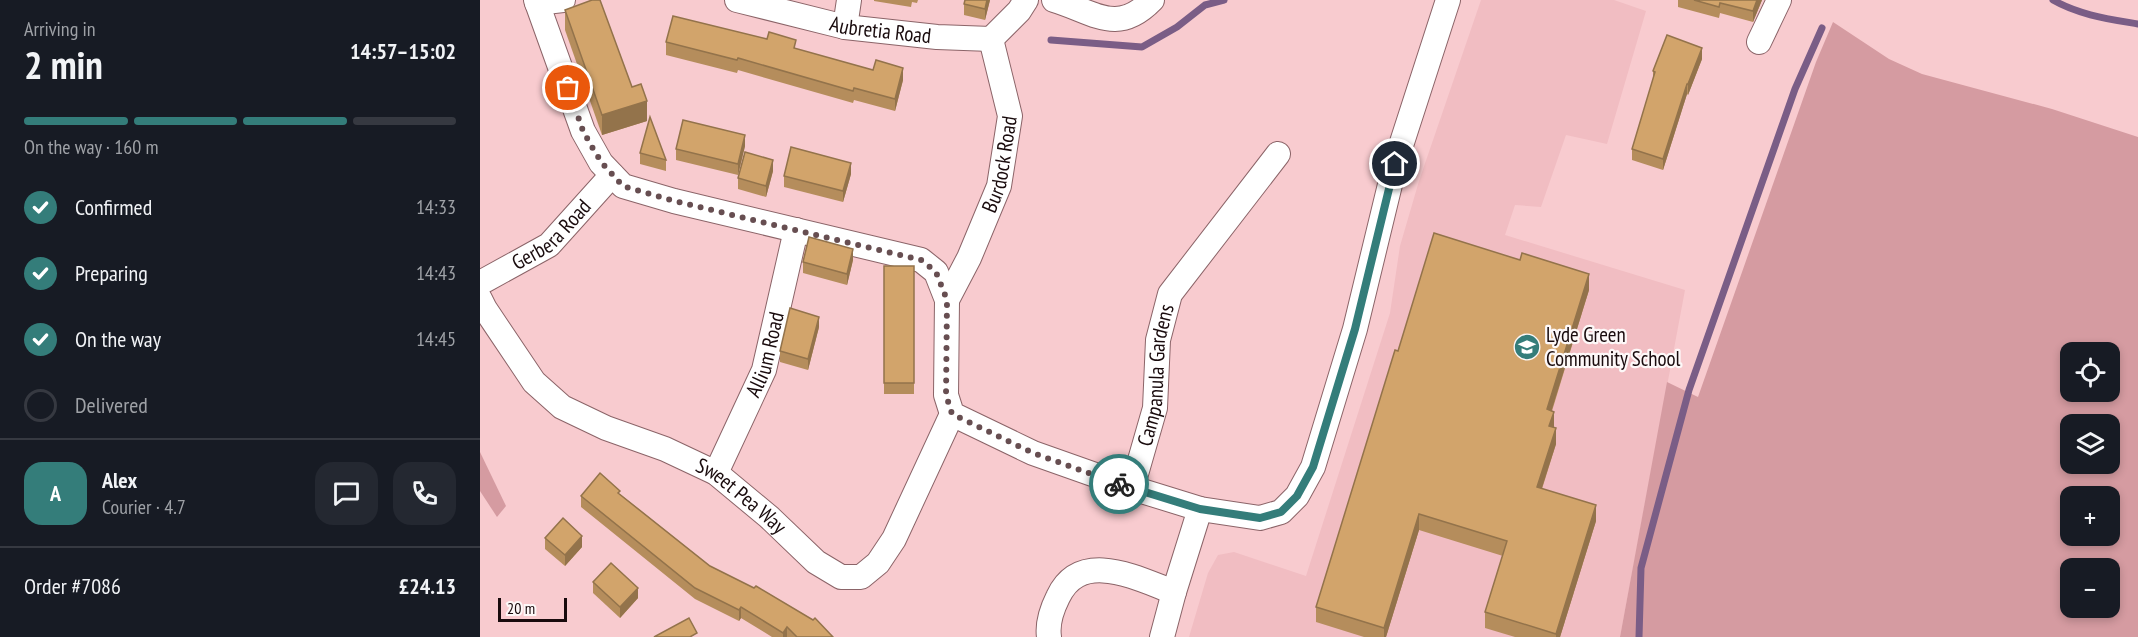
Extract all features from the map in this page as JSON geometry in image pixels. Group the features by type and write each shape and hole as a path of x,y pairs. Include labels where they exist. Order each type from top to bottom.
{"street":[{"path":"564,0 537,1 583,131 602,163 623,186 674,201 921,260 936,272 947,300 946,395 952,414 1033,453 1132,488 1200,509 1260,518 1281,512 1297,496 1313,467 1355,329 1395,164 1448,0"},
{"name":"Aubretia Road","path":"737,0 845,27 937,37 991,39"},
{"path":"845,27 849,0"},
{"path":"991,39 1019,11 1026,0"},
{"path":"1054,0 1107,19 1121,20 1142,10 1152,0"},
{"path":"1759,42 1779,0"},
{"name":"Burdock Road","path":"947,300 969,258 999,186 1010,116 991,39"},
{"name":"Campanula Gardens","path":"1132,488 1155,408 1158,340 1170,294 1278,154"},
{"name":"Gerbera Road","path":"480,283 549,244 612,175"},
{"name":"Allium Road","path":"716,473 764,370 796,230"},
{"name":"Sweet Pea Way","path":"480,299 534,382 562,407 606,428 665,448 716,473 769,517 816,562 841,577 861,577 878,563 894,539 952,414"},
{"path":"1162,637 1200,509"},
{"path":"1049,637 1052,610 1061,591 1072,579 1088,571 1106,569 1174,592"}],"shaded area":[{"name":"Lyde Green Community School","path":"1481,0 1614,0 1646,11 1607,144 1566,135 1541,207 1515,205 1505,235 1685,290 1620,637 1189,637 1208,573 1218,555 1234,552 1306,576 1390,313 1400,246 1419,181"},
{"path":"1833,22 1889,59 1922,74 2052,109 2138,137 2138,637 1620,637 1667,382 1698,397 1816,62"},
{"path":"480,452 506,506 497,517 480,491"}],"building":[{"path":"592,0 600,0 632,87 641,84 647,101 602,115 565,10"},
{"path":"965,0 987,0 985,9 964,4"},
{"path":"1694,0 1757,0 1753,11 1720,3 1719,7"},
{"path":"673,16 767,39 769,32 796,40 794,48 873,70 876,60 903,68 895,99 854,88 853,91 738,58 737,60 666,42"},
{"path":"1667,35 1702,48 1687,84 1663,159 1632,149 1655,72 1653,71"},
{"path":"650,117 666,160 640,153"},
{"path":"683,120 745,135 738,164 676,149"},
{"path":"791,147 851,163 843,191 784,176"},
{"path":"745,152 773,160 766,186 738,178"},
{"path":"1434,233 1520,260 1522,253 1589,274 1547,409 1554,412 1549,426 1556,428 1537,487 1596,505 1556,634 1485,612 1507,541 1419,514 1384,628 1316,607 1395,350 1398,351"},
{"path":"809,237 853,249 847,274 803,262"},
{"path":"884,266 914,266 914,383 884,383"},
{"path":"790,308 819,317 808,359 780,351"},
{"path":"600,473 620,491 618,493 710,566 754,588 756,586 813,620 815,618 833,637 797,637 787,627 783,633 741,607 739,610 695,588 581,496"},
{"path":"563,518 582,536 565,555 545,538"},
{"path":"611,563 638,588 620,607 593,582"},
{"path":"689,618 697,633 690,637 654,637"}],"waterway":[{"path":"1051,40 1142,47 1177,27 1205,5 1224,0"},
{"path":"2053,0 2084,13 2138,24"},
{"path":"1639,637 1641,568 1689,390 1795,89 1822,28"}],"way so far":[{"path":"568,88 583,131 602,163 623,186 674,201 921,260 936,272 947,300 946,395 952,414 1033,453 1119,484"}],"place":[{"name":"Lyde Green Community School","path":"1527,347"}],"route":[{"path":"1119,484 1200,509 1260,518 1281,512 1297,496 1313,467 1355,329 1395,164"}]}
